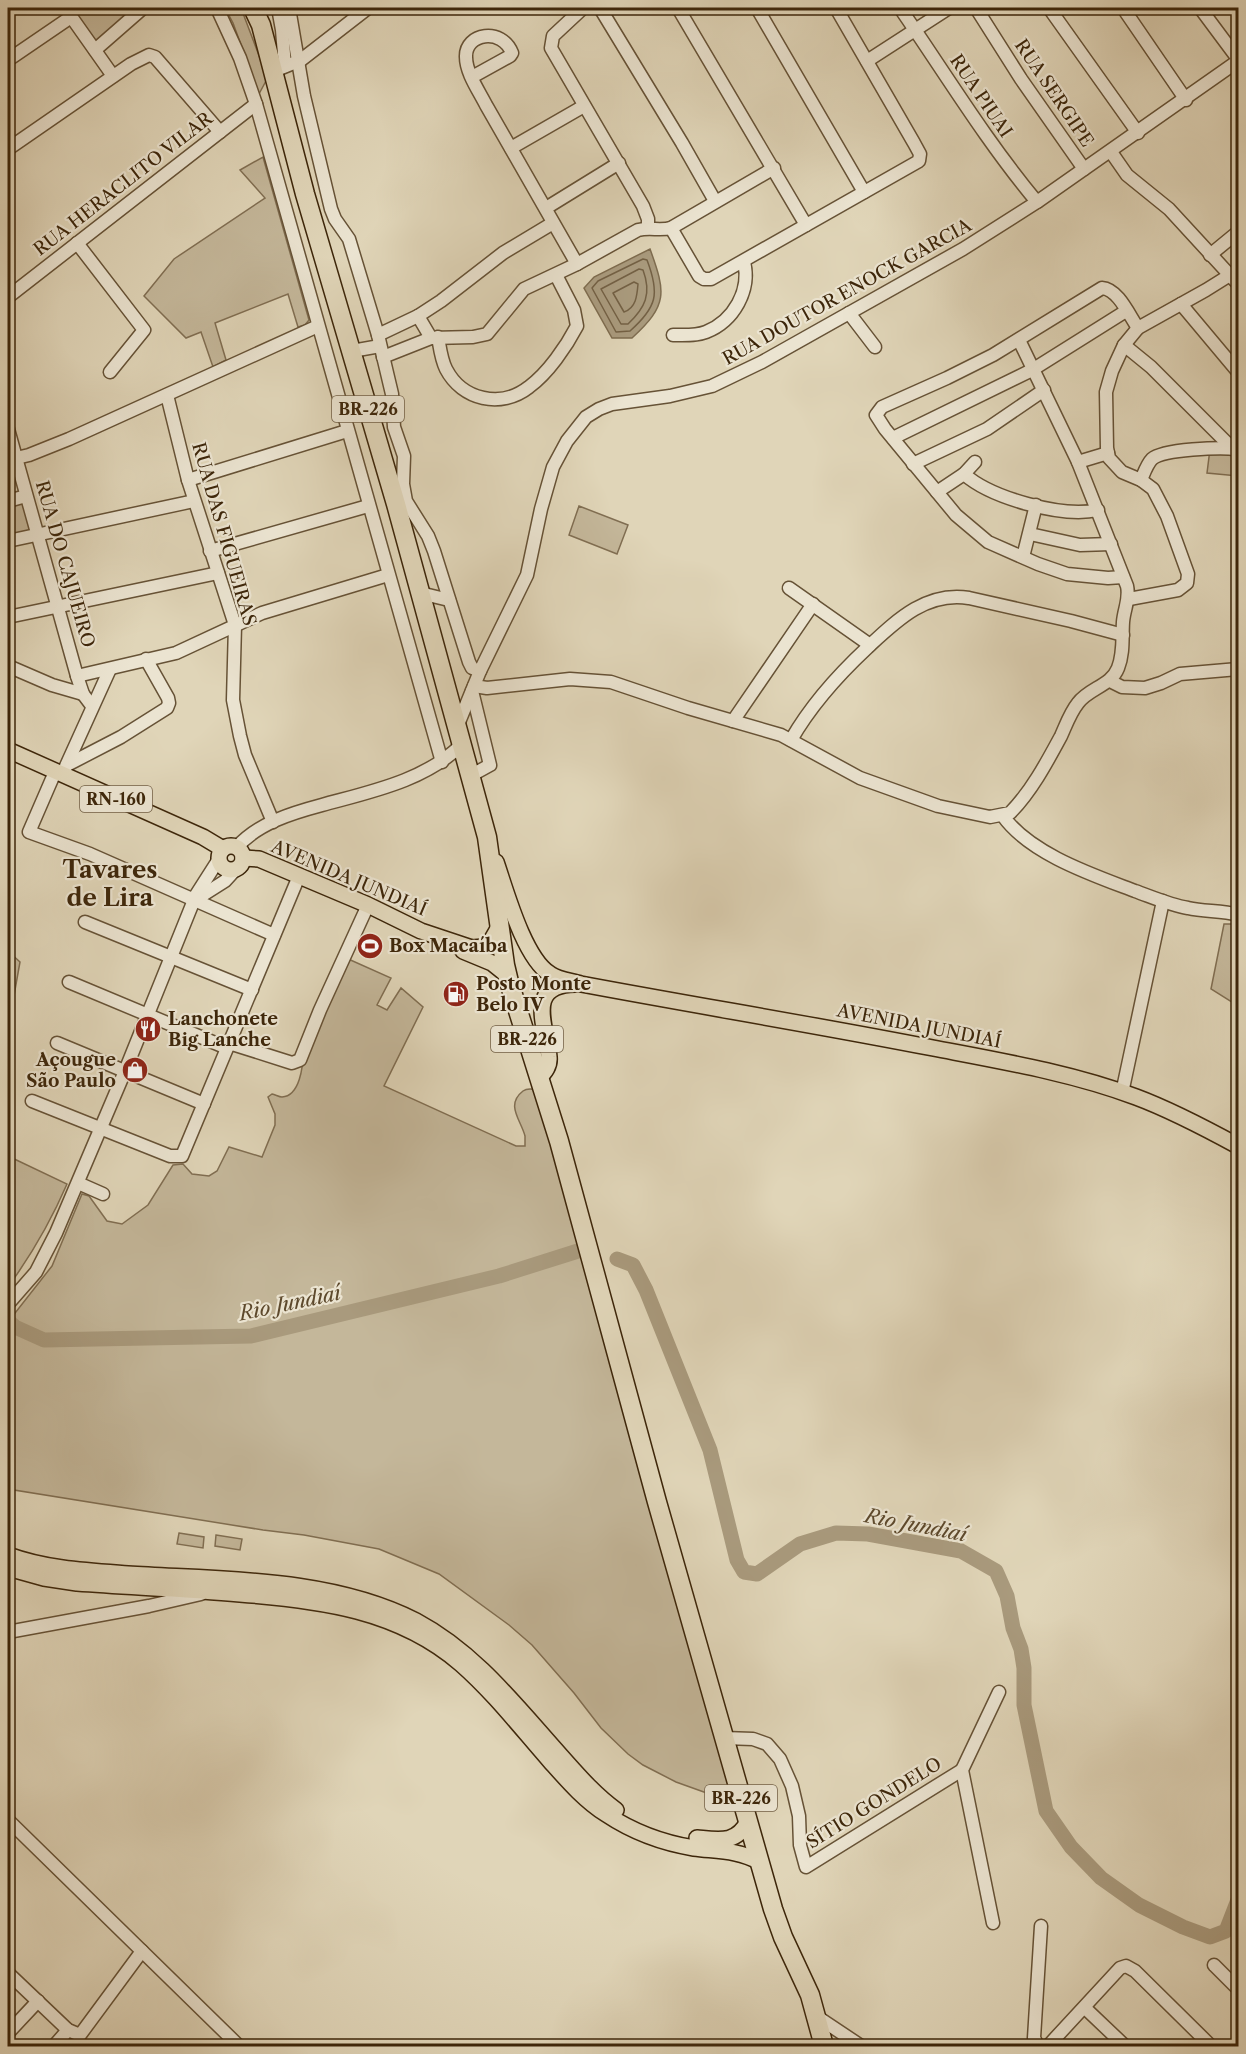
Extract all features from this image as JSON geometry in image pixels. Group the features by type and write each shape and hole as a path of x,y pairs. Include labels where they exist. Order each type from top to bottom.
{"highway":[{"name":"BR-226","path":"253,8 261,16 279,69 305,194 352,351 401,502 420,593 487,837 507,975 600,1287 660,1513 780,1930 806,1985 824,2046"}],"main road":[{"name":"AVENIDA JUNDIAÍ","path":"8,750 61,771 203,837 231,857 259,859 440,938 479,948 491,941 499,927"},
{"name":"AVENIDA JUNDIAÍ","path":"487,837 516,921 532,956 550,975 581,984 794,1021 994,1060 1075,1079 1122,1093 1171,1112 1239,1146"},
{"name":"AVENIDA JUNDIAÍ","path":"440,938 449,945 492,963 507,975"},
{"name":"AVENIDA JUNDIAÍ","path":"539,1078 546,1071 550,1058 542,1023 544,1000 548,992 556,986 581,984"},
{"path":"8,1555 49,1566 211,1585"},
{"path":"8,1568 44,1578 77,1583 211,1585 257,1582 344,1594 371,1602 414,1620 443,1638 485,1671 577,1774 608,1804 633,1819 660,1830 723,1845 760,1862"},
{"path":"723,1845 744,1830 748,1821"}],"street":[{"path":"95,50 143,8"},
{"path":"218,8 236,48 256,104 442,762"},
{"path":"278,8 282,30 279,69 297,61 326,42 368,8"},
{"path":"289,8 297,61 333,216 348,239 392,394 393,427 404,456 401,502 428,536 469,662 472,668 480,671"},
{"path":"583,8 553,36 550,44 644,206 648,228"},
{"path":"600,8 715,201"},
{"path":"678,8 806,225"},
{"path":"757,8 864,192"},
{"path":"671,228 692,266 704,279 714,278 915,165 920,159 914,143 836,8"},
{"name":"RUA PIUAI","path":"900,8 973,119 1036,202"},
{"path":"867,61 949,8"},
{"name":"RUA SERGIPE","path":"976,8 1021,79 1084,169"},
{"path":"1049,8 1138,133"},
{"path":"1124,8 1186,99"},
{"path":"1200,8 1239,60"},
{"path":"8,60 68,12 113,76"},
{"path":"8,149 143,56 149,55 155,57 220,132"},
{"name":"RUA DOUTOR ENOCK GARCIA","path":"459,737 480,671 527,575 541,509 553,467 567,441 586,417 605,405 692,392 724,382 762,363 963,249 1111,152 1239,60"},
{"path":"472,77 577,264"},
{"name":"RUA HERACLITO VILAR","path":"9,292 256,104"},
{"path":"511,148 584,106"},
{"path":"1111,152 1127,175 1169,209 1234,279 1181,304 1138,328 1125,345 1112,371 1106,392 1108,453 1122,472 1141,480 1153,489 1162,505 1188,577 1186,584 1178,590 1129,598"},
{"path":"546,208 619,163"},
{"path":"352,351 435,338 473,338 487,334 524,289 556,275 638,230 671,228 774,168"},
{"path":"305,194 326,188"},
{"path":"380,346 418,316 460,289 503,253 553,223"},
{"path":"1210,255 1239,232"},
{"path":"76,243 144,330 110,372"},
{"path":"673,335 700,334 716,327 725,319 745,288 747,279 744,262"},
{"path":"418,316 435,338 448,371 455,382 468,393 482,399 498,400 521,392 540,376 577,326 574,310 556,275"},
{"path":"1123,577 1088,577 1067,574 988,542 956,515 876,417 882,407 947,378 1019,340 1102,288 1108,288 1115,294 1138,328"},
{"path":"1181,304 1239,372"},
{"path":"893,438 1032,370 1126,311"},
{"path":"849,313 875,347"},
{"path":"12,458 38,452 318,326"},
{"path":"470,776 490,765 473,688 561,679 598,679 772,732 791,740 841,769 898,793 958,812 990,817 1010,813 1026,793 1055,747 1079,702 1092,691 1110,681 1120,661 1124,615 1129,598 1111,544 1078,462 1019,340"},
{"path":"1125,345 1236,449"},
{"path":"914,464 987,429 1044,390"},
{"name":"RUA DAS FIGUEIRAS","path":"167,395 194,501 235,625 233,682 236,718 245,755 273,822"},
{"name":"RUA DO CAJUEIRO","path":"8,429 12,458 26,496 77,676 83,694 92,706"},
{"path":"188,480 347,431"},
{"path":"1141,480 1150,462 1161,454 1206,448 1236,449"},
{"path":"1078,462 1108,453"},
{"path":"937,492 964,474 975,462"},
{"path":"964,474 984,489 1036,505 1076,513 1098,510"},
{"path":"8,501 26,496"},
{"path":"8,542 194,501"},
{"path":"1023,557 1036,505"},
{"path":"210,551 368,506"},
{"path":"1030,534 1073,544 1111,544"},
{"path":"8,617 218,573"},
{"path":"77,676 147,659 162,658 288,604 388,575"},
{"path":"789,588 870,645"},
{"path":"420,593 449,600"},
{"path":"791,740 835,678 899,619 914,609 935,600 952,597 969,598 1123,635"},
{"path":"733,721 813,604"},
{"path":"61,771 167,708 168,698 147,659"},
{"path":"8,666 52,685 83,694"},
{"path":"110,669 29,832 90,854 274,935"},
{"path":"1110,681 1122,687 1145,688 1180,674 1239,669"},
{"path":"8,1304 32,1277 44,1259 125,1071 200,887 254,833 273,822 301,811 390,786 442,762 459,737"},
{"path":"1003,816 1030,840 1080,871 1163,901 1189,908 1227,911 1239,915"},
{"path":"194,901 225,881 231,857"},
{"path":"32,1101 170,1156 181,1157 299,876"},
{"path":"1122,1093 1163,901"},
{"path":"69,982 147,1015 228,1045 292,1063 300,1060 368,905"},
{"path":"85,922 252,990"},
{"path":"57,1043 204,1104"},
{"path":"78,1183 103,1194"},
{"path":"8,1632 150,1606 211,1585"},
{"path":"993,1923 962,1770 999,1692"},
{"name":"SÍTIO GONDELO","path":"724,1738 753,1739 767,1744 780,1759 792,1785 799,1816 800,1845 806,1867 962,1770"},
{"path":"8,1820 239,2046"},
{"path":"1041,1926 1034,2036 1037,2046 1084,2008 1120,1968 1128,1966 1211,2046"},
{"path":"8,1973 68,2030 80,2035 142,1951"},
{"path":"1214,1965 1239,1989"},
{"path":"8,2033 38,2001"},
{"path":"1084,2008 1125,2046"},
{"path":"816,2016 861,2046"},
{"path":"54,2046 68,2030"}],"shaded area":[{"path":"72,8 133,8 97,43"},
{"path":"225,8 241,8 266,74 267,79 259,94 233,23"},
{"path":"263,157 309,320 305,325 298,327 288,294 215,323 226,360 213,367 201,332 186,338 144,296 174,259 265,198 240,170"},
{"path":"1210,449 1238,452 1238,476 1207,473"},
{"path":"23,499 34,531 8,538 8,503"},
{"path":"579,506 628,525 617,554 569,535"},
{"path":"1224,924 1238,924 1238,1006 1211,989"},
{"path":"8,951 20,962 8,1029"},
{"path":"346,958 391,978 377,1005 387,1010 401,988 423,1007 384,1086 516,1146 525,1146 525,1136 516,1113 515,1102 525,1090 541,1091 745,1793 725,1798 715,1796 676,1782 643,1765 601,1728 532,1645 509,1625 439,1574 379,1549 304,1535 8,1489 8,1322 52,1266 82,1194 89,1196 107,1221 122,1224 148,1205 173,1165 183,1164 192,1174 209,1176 217,1171 229,1147 262,1157 275,1125 275,1114 268,1097 272,1094 281,1097 288,1095 297,1086 303,1053"},
{"path":"8,1156 67,1184 40,1237 8,1287"},
{"path":"179,1533 204,1537 203,1548 177,1544"},
{"path":"216,1535 242,1539 240,1550 215,1546"}],"water":[{"path":"650,249 661,288 658,307 644,327 632,338 612,338 584,288 594,277"}],"waterway":[{"name":"Rio Jundiaí","path":"8,1321 15,1327 44,1340 251,1336 499,1276 578,1251"},
{"name":"Rio Jundiaí","path":"617,1259 633,1265 646,1290 710,1450 737,1560 744,1572 757,1574 800,1544 836,1533 868,1534 961,1551 996,1571 1007,1596 1013,1628 1021,1649 1024,1668 1024,1705 1046,1811 1071,1847 1101,1878 1139,1905 1183,1927 1210,1937 1226,1931 1238,1900"}],"place":[{"name":"Box Macaíba","path":"370,946"},
{"name":"Posto Monte Belo IV","path":"456,994"},
{"name":"Lanchonete Big Lanche","path":"148,1029"},
{"name":"Açougue São Paulo","path":"135,1070"}],"district":[{"name":"Tavares de Lira","path":"110,883"}]}
